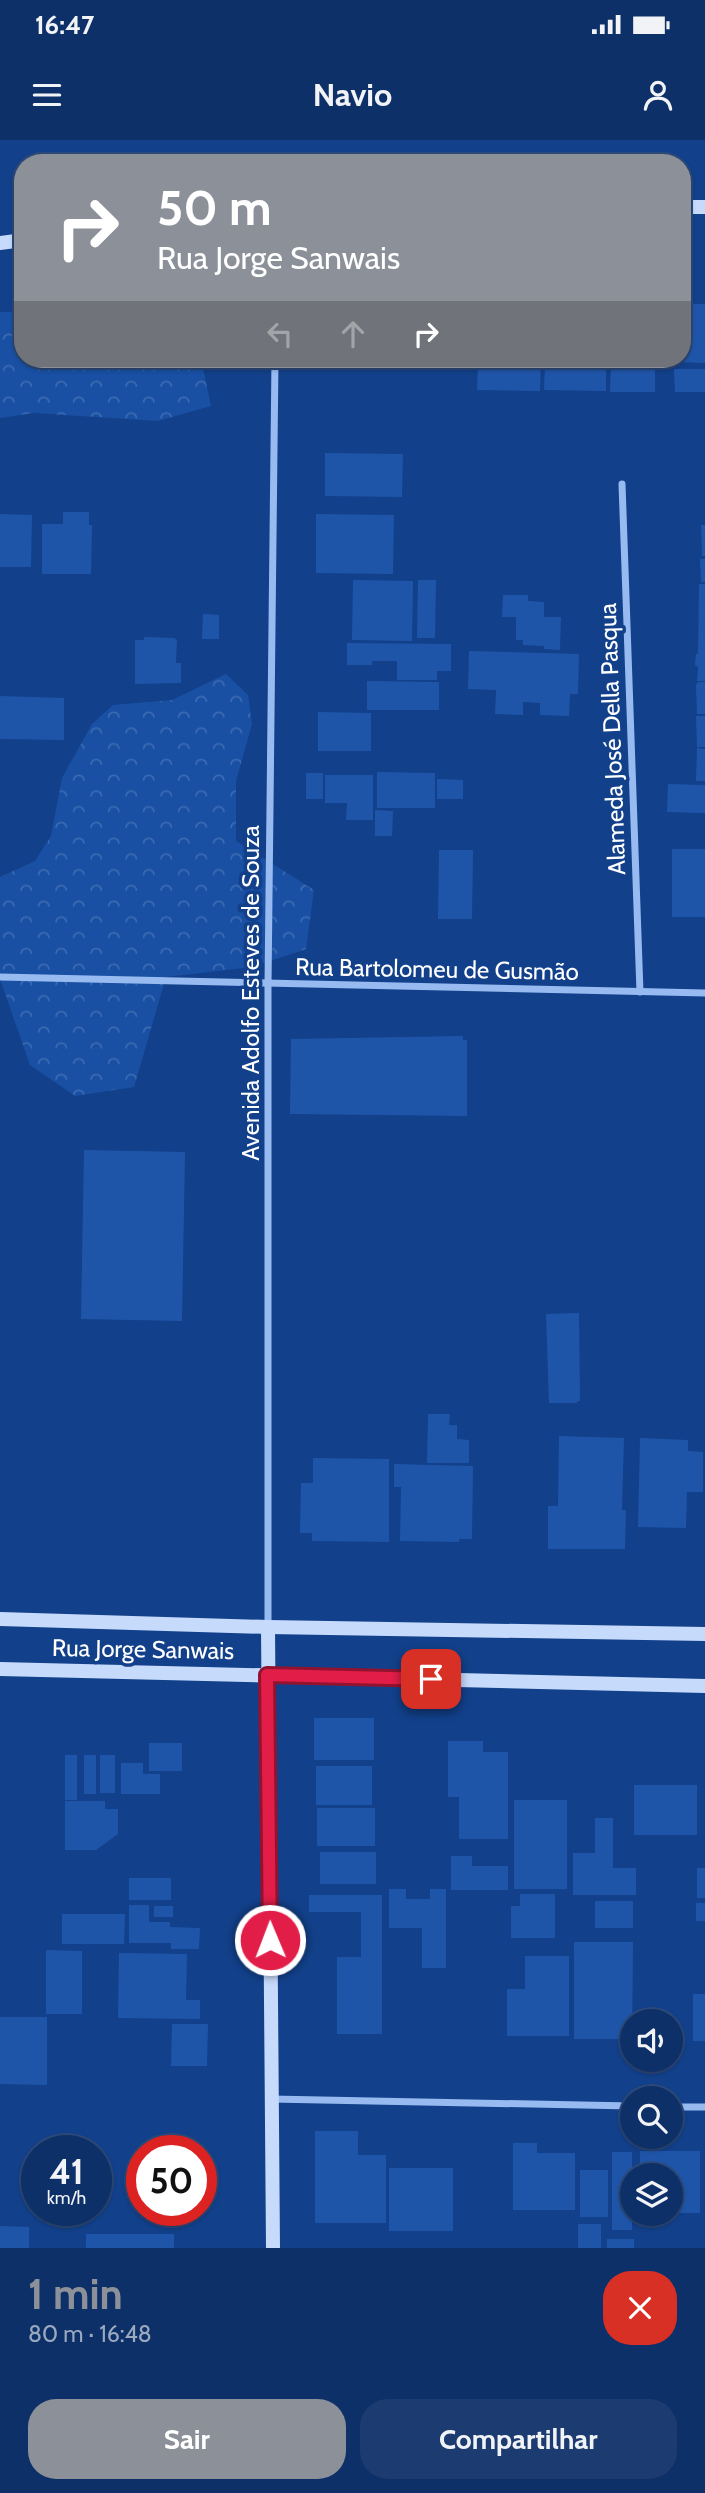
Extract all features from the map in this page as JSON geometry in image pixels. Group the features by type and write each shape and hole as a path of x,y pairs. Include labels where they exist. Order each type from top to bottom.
{"main road":[{"name":"Rua Jorge Sanwais","path":"0,1619 268,1627 705,1634"},
{"path":"268,1627 273,2248"},
{"name":"Rua Jorge Sanwais","path":"0,1669 705,1686"}],"street":[{"name":"Avenida Adolfo Esteves de Souza","path":"268,1627 268,985 275,368"},
{"name":"Alameda José Della Pasqua","path":"622,484 640,992"},
{"name":"Rua Bartolomeu de Gusmão","path":"0,977 705,993"},
{"path":"271,2099 620,2106"},
{"path":"683,2107 705,2108"}],"green space":[{"path":"0,312 14,312 14,368 203,368 211,406 158,421 34,413 0,418"},
{"path":"226,674 248,695 252,724 236,781 236,841 314,890 306,949 252,967 166,977 134,1087 75,1096 30,1065 0,979 0,877 35,861 51,836 62,778 92,724 113,705 172,700"}],"building":[{"path":"691,304 705,304 705,363 691,363"},
{"path":"478,368 541,368 540,391 477,390"},
{"path":"545,368 606,368 606,391 544,390"},
{"path":"611,368 655,368 655,392 610,392"},
{"path":"674,369 705,369 705,392 675,392"},
{"path":"325,453 403,454 402,497 325,496"},
{"path":"63,512 89,512 89,525 92,525 91,574 42,574 42,524 63,524"},
{"path":"0,514 32,515 31,567 0,567"},
{"path":"316,514 394,515 393,574 316,573"},
{"path":"701,525 705,525 705,556 702,556"},
{"path":"700,559 705,559 705,582 701,582"},
{"path":"353,580 413,581 412,641 352,640"},
{"path":"418,580 436,580 435,638 417,638"},
{"path":"699,584 705,584 705,681 697,681 698,667 695,665 698,654"},
{"path":"503,595 528,595 528,601 544,602 544,617 561,617 560,650 523,645 523,640 516,640 516,617 502,617"},
{"path":"203,614 219,615 219,639 202,639"},
{"path":"144,637 177,640 176,663 181,663 181,683 135,684 135,640 144,640"},
{"path":"347,643 451,644 451,671 437,671 437,680 397,680 397,661 347,665"},
{"path":"469,651 579,654 578,694 570,694 569,716 540,715 540,703 523,702 523,715 495,714 496,690 468,689"},
{"path":"367,681 439,682 439,710 367,710"},
{"path":"698,682 705,682 705,714 697,714"},
{"path":"0,696 64,698 64,740 0,739"},
{"path":"318,712 371,713 371,751 318,751"},
{"path":"696,716 705,716 705,747 697,747"},
{"path":"697,748 705,749 705,781 696,781"},
{"path":"377,772 435,773 435,808 377,808"},
{"path":"306,773 323,773 323,799 306,799"},
{"path":"325,775 373,775 373,820 346,820 347,803 325,803"},
{"path":"437,779 463,780 463,799 437,799"},
{"path":"668,784 705,785 705,813 667,812"},
{"path":"375,810 393,811 392,836 375,836"},
{"path":"672,849 705,849 705,917 672,917"},
{"path":"439,850 473,850 472,919 438,919"},
{"path":"463,1036 463,1040 467,1040 467,1116 290,1114 291,1039"},
{"path":"84,1150 185,1152 182,1321 81,1319"},
{"path":"579,1313 580,1401 549,1403 546,1314"},
{"path":"428,1414 450,1414 449,1425 457,1425 457,1439 469,1440 469,1463 427,1463"},
{"path":"559,1436 624,1438 622,1510 626,1510 625,1549 548,1549 548,1506 558,1506"},
{"path":"640,1438 688,1440 688,1451 703,1452 703,1492 687,1492 686,1528 638,1527"},
{"path":"313,1458 389,1459 389,1542 312,1541 312,1533 300,1533 301,1483 313,1483"},
{"path":"394,1464 473,1466 472,1539 459,1539 459,1542 400,1541 401,1487 394,1487"},
{"path":"314,1718 374,1718 374,1760 314,1760"},
{"path":"448,1741 483,1741 483,1752 508,1752 508,1839 459,1839 459,1797 448,1797"},
{"path":"149,1743 182,1743 182,1771 149,1771"},
{"path":"65,1755 77,1755 77,1800 65,1800"},
{"path":"84,1755 96,1755 96,1794 84,1794"},
{"path":"100,1755 115,1755 115,1793 100,1793"},
{"path":"121,1763 143,1763 143,1774 160,1774 160,1794 121,1794"},
{"path":"316,1766 372,1766 372,1805 316,1805"},
{"path":"634,1785 697,1785 697,1835 634,1835"},
{"path":"514,1800 567,1800 567,1889 514,1889"},
{"path":"65,1801 105,1801 105,1809 118,1809 118,1834 96,1850 65,1850"},
{"path":"317,1808 375,1808 375,1846 317,1846"},
{"path":"595,1818 613,1818 613,1868 636,1868 636,1895 573,1895 573,1853 595,1853"},
{"path":"320,1852 376,1852 376,1884 320,1884"},
{"path":"451,1856 472,1856 472,1866 508,1866 508,1890 451,1890"},
{"path":"697,1868 705,1868 705,1898 697,1898"},
{"path":"129,1878 171,1878 171,1900 129,1900"},
{"path":"389,1889 406,1889 406,1899 430,1899 430,1889 446,1889 446,1968 422,1968 422,1928 389,1928"},
{"path":"520,1894 555,1894 555,1938 511,1938 511,1906 520,1906"},
{"path":"309,1895 382,1895 382,2034 337,2034 337,1957 361,1957 361,1912 309,1912"},
{"path":"595,1901 633,1901 633,1928 595,1928"},
{"path":"696,1903 705,1903 705,1921 696,1921"},
{"path":"129,1905 149,1905 149,1922 170,1922 170,1927 200,1928 199,1949 171,1949 171,1943 129,1943"},
{"path":"154,1906 173,1906 173,1917 154,1917"},
{"path":"62,1914 125,1914 124,1944 62,1944"},
{"path":"574,1942 633,1942 632,2009 620,2009 620,2039 574,2039"},
{"path":"46,1950 82,1951 82,2014 46,2014"},
{"path":"119,1953 187,1954 186,2000 200,2000 200,2019 118,2018"},
{"path":"525,1956 569,1956 569,2036 507,2036 507,1989 525,1989"},
{"path":"693,1994 705,1994 705,2041 693,2041"},
{"path":"0,2017 47,2017 47,2085 0,2084"},
{"path":"172,2024 208,2024 207,2066 171,2066"},
{"path":"315,2131 358,2131 358,2155 386,2155 386,2223 315,2223"},
{"path":"513,2143 537,2143 537,2153 575,2153 575,2210 513,2210"},
{"path":"640,2151 700,2151 700,2213 683,2213 683,2163 640,2163"},
{"path":"612,2152 632,2152 632,2163 620,2163 620,2226 632,2226 632,2230 612,2230"},
{"path":"389,2168 453,2168 453,2231 389,2231"},
{"path":"580,2170 608,2170 608,2217 580,2217"},
{"path":"578,2224 601,2224 601,2248 578,2248"},
{"path":"0,2226 29,2227 29,2248 0,2248"},
{"path":"86,2234 174,2234 174,2248 86,2248"},
{"path":"607,2239 634,2239 634,2248 607,2248"}],"route":[{"path":"270,1940 267,1675 431,1679"}]}
